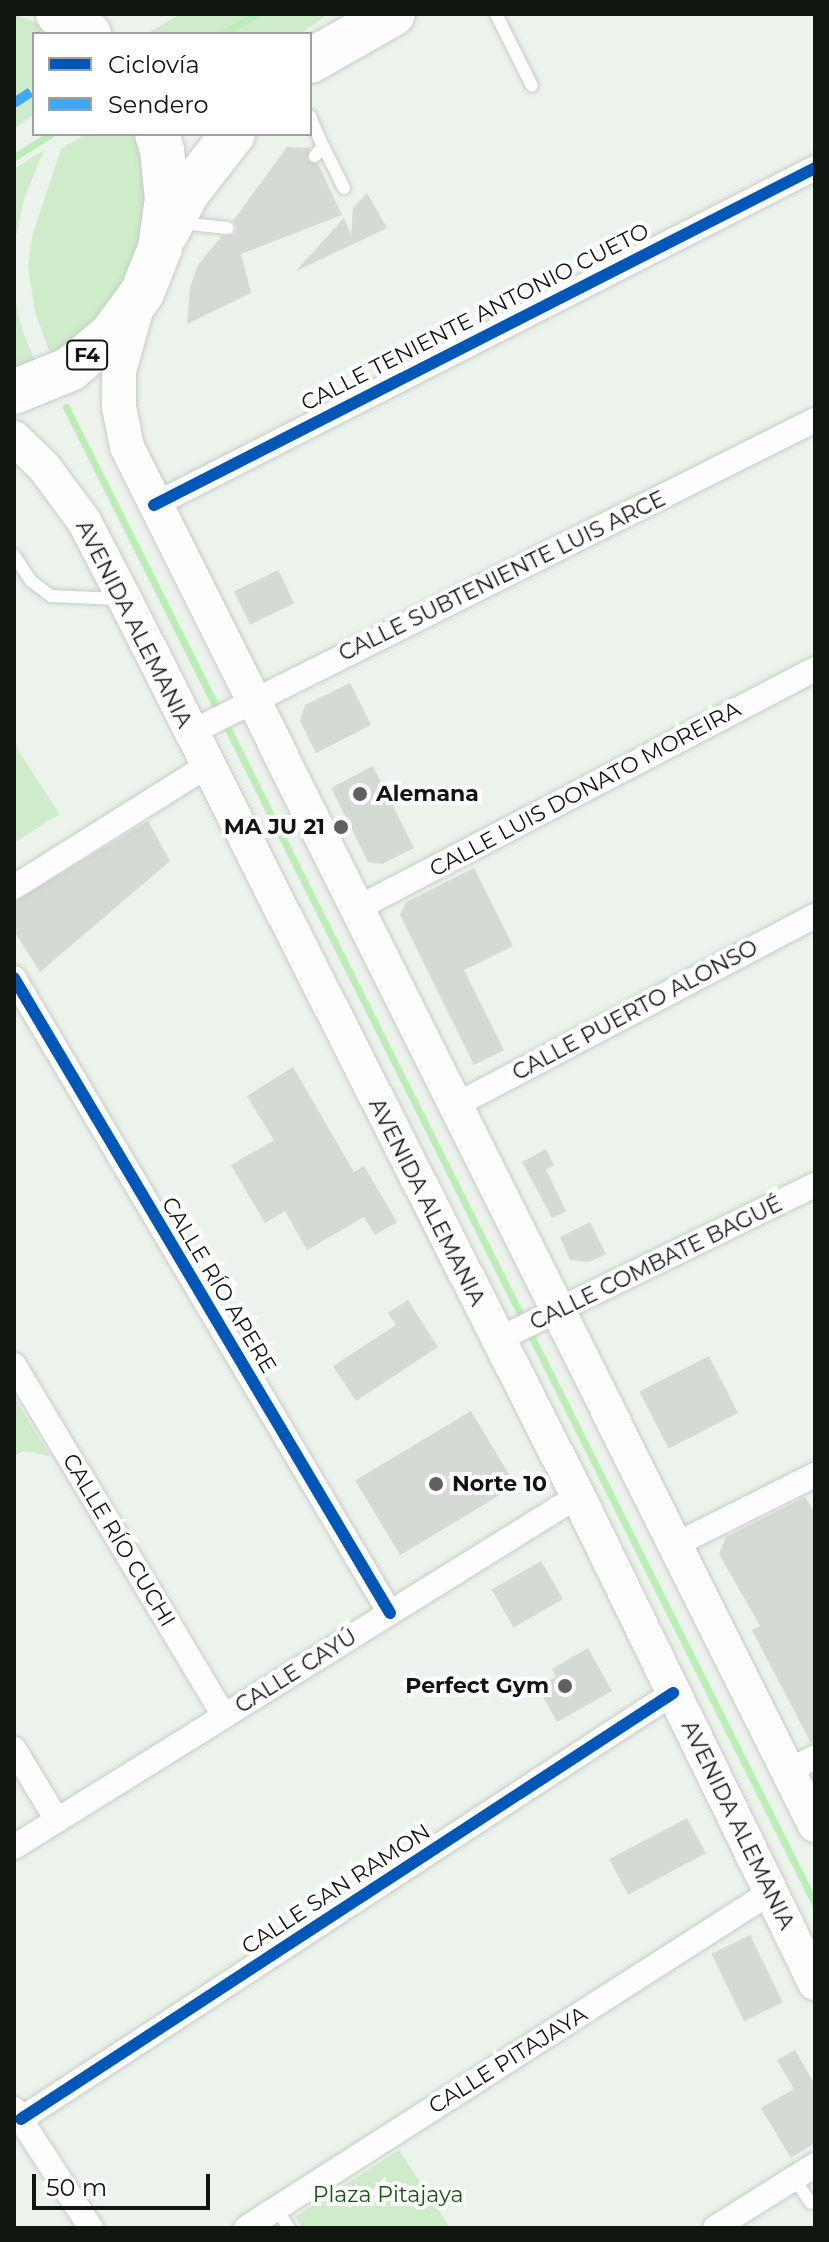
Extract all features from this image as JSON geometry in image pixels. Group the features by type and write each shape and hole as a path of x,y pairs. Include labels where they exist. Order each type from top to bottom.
{"highway":[{"path":"58,14 86,32"},
{"path":"312,60 393,14"},
{"name":"F4","path":"158,136 167,199 166,235"},
{"name":"F4","path":"14,392 70,369 111,335 142,293 187,193 231,136"}],"main road":[{"path":"142,293 119,371 119,407 127,447 249,701 456,1105 551,1314 675,1545 802,1764 815,1825"},
{"name":"AVENIDA ALEMANIA","path":"16,444 59,485 84,521 194,731 207,766 503,1337 815,1983"}],"street":[{"name":"CALLE TENIENTE ANTONIO CUETO","path":"154,505 815,168"},
{"name":"CALLE SUBTENIENTE LUIS ARCE","path":"194,731 815,420"},
{"name":"CALLE LUIS DONATO MOREIRA","path":"356,909 815,669"},
{"path":"14,887 207,766"},
{"name":"CALLE PUERTO ALONSO","path":"456,1105 815,916"},
{"name":"CALLE RÍO APERE","path":"14,978 390,1613"},
{"name":"CALLE COMBATE BAGUÉ","path":"503,1337 815,1185"},
{"name":"CALLE RÍO CUCHI","path":"14,1365 224,1716"},
{"path":"675,1545 815,1475"},
{"name":"CALLE CAYÚ","path":"14,1847 578,1496"},
{"name":"CALLE SAN RAMON","path":"17,2114 673,1693"},
{"path":"14,1749 57,1820"},
{"name":"CALLE PITAJAYA","path":"246,2228 283,2218 771,1892"},
{"path":"17,2114 91,2228"},
{"path":"715,2228 815,2165"}],"lane":[{"path":"496,14 532,86"},
{"path":"312,124 319,151 344,188"},
{"path":"166,235 228,228"},
{"path":"14,555 31,581 51,596 125,600"},
{"path":"794,2178 811,2203"}],"green space":[{"path":"14,14 59,32 32,32 32,116 14,129"},
{"path":"181,14 328,14 303,32 150,32"},
{"path":"83,136 135,136 144,165 149,215 121,299 52,359 35,312 28,266 33,233 61,149"},
{"path":"44,150 25,196 14,245 14,169"},
{"path":"14,295 23,333 37,365 14,374"},
{"path":"14,743 59,814 14,843"},
{"path":"14,1397 50,1456 23,1451 14,1456"},
{"name":"Plaza Pitajaya","path":"399,2150 450,2228 302,2228 295,2217"}],"building":[{"path":"287,147 310,148 307,160 318,164 342,215 241,254 251,293 187,324 190,287 198,265 222,236 235,234 237,228 233,221"},
{"path":"367,193 387,228 296,271 344,218 351,235 353,208"},
{"path":"278,570 294,603 250,625 234,591"},
{"path":"350,683 371,725 316,753 300,721 305,705"},
{"path":"373,766 414,848 382,864 368,862 331,788"},
{"path":"148,821 170,861 40,972 14,931 14,902"},
{"path":"474,868 513,946 464,970 504,1050 474,1065 400,915 406,902"},
{"path":"293,1067 354,1172 364,1166 397,1222 375,1235 364,1217 307,1250 285,1211 265,1223 231,1165 274,1140 247,1096"},
{"path":"546,1149 554,1165 546,1170 566,1211 552,1218 522,1162"},
{"path":"590,1222 606,1254 589,1262 570,1260 560,1237"},
{"path":"408,1300 438,1347 356,1401 333,1366 396,1325 388,1313"},
{"path":"709,1356 738,1413 669,1448 640,1391"},
{"name":"Norte 10","path":"471,1411 516,1486 400,1555 355,1481"},
{"path":"805,1497 815,1513 815,1742 811,1743 752,1630 760,1626 719,1554 726,1537"},
{"path":"541,1561 563,1599 514,1628 492,1590"},
{"name":"Perfect Gym","path":"588,1648 612,1691 557,1722 538,1687 556,1677 552,1669"},
{"path":"687,1818 706,1853 628,1895 609,1859"},
{"path":"750,1935 783,2002 744,2021 711,1954"},
{"path":"795,2050 815,2085 815,2143 791,2158 761,2108 794,2089 777,2060"}],"waterway":[{"path":"225,32 256,14"},
{"path":"14,157 48,136"},
{"path":"66,407 215,704"},
{"path":"228,729 815,1904"}],"marked path":[{"path":"14,103 32,91"}],"cycle path":[{"path":"154,505 815,168"},
{"path":"14,978 390,1613"},
{"path":"21,2119 673,1693"}],"place":[{"name":"Alemana","path":"360,794"},
{"name":"MA JU 21","path":"341,827"},
{"name":"Norte 10","path":"436,1484"},
{"name":"Perfect Gym","path":"565,1686"}]}
